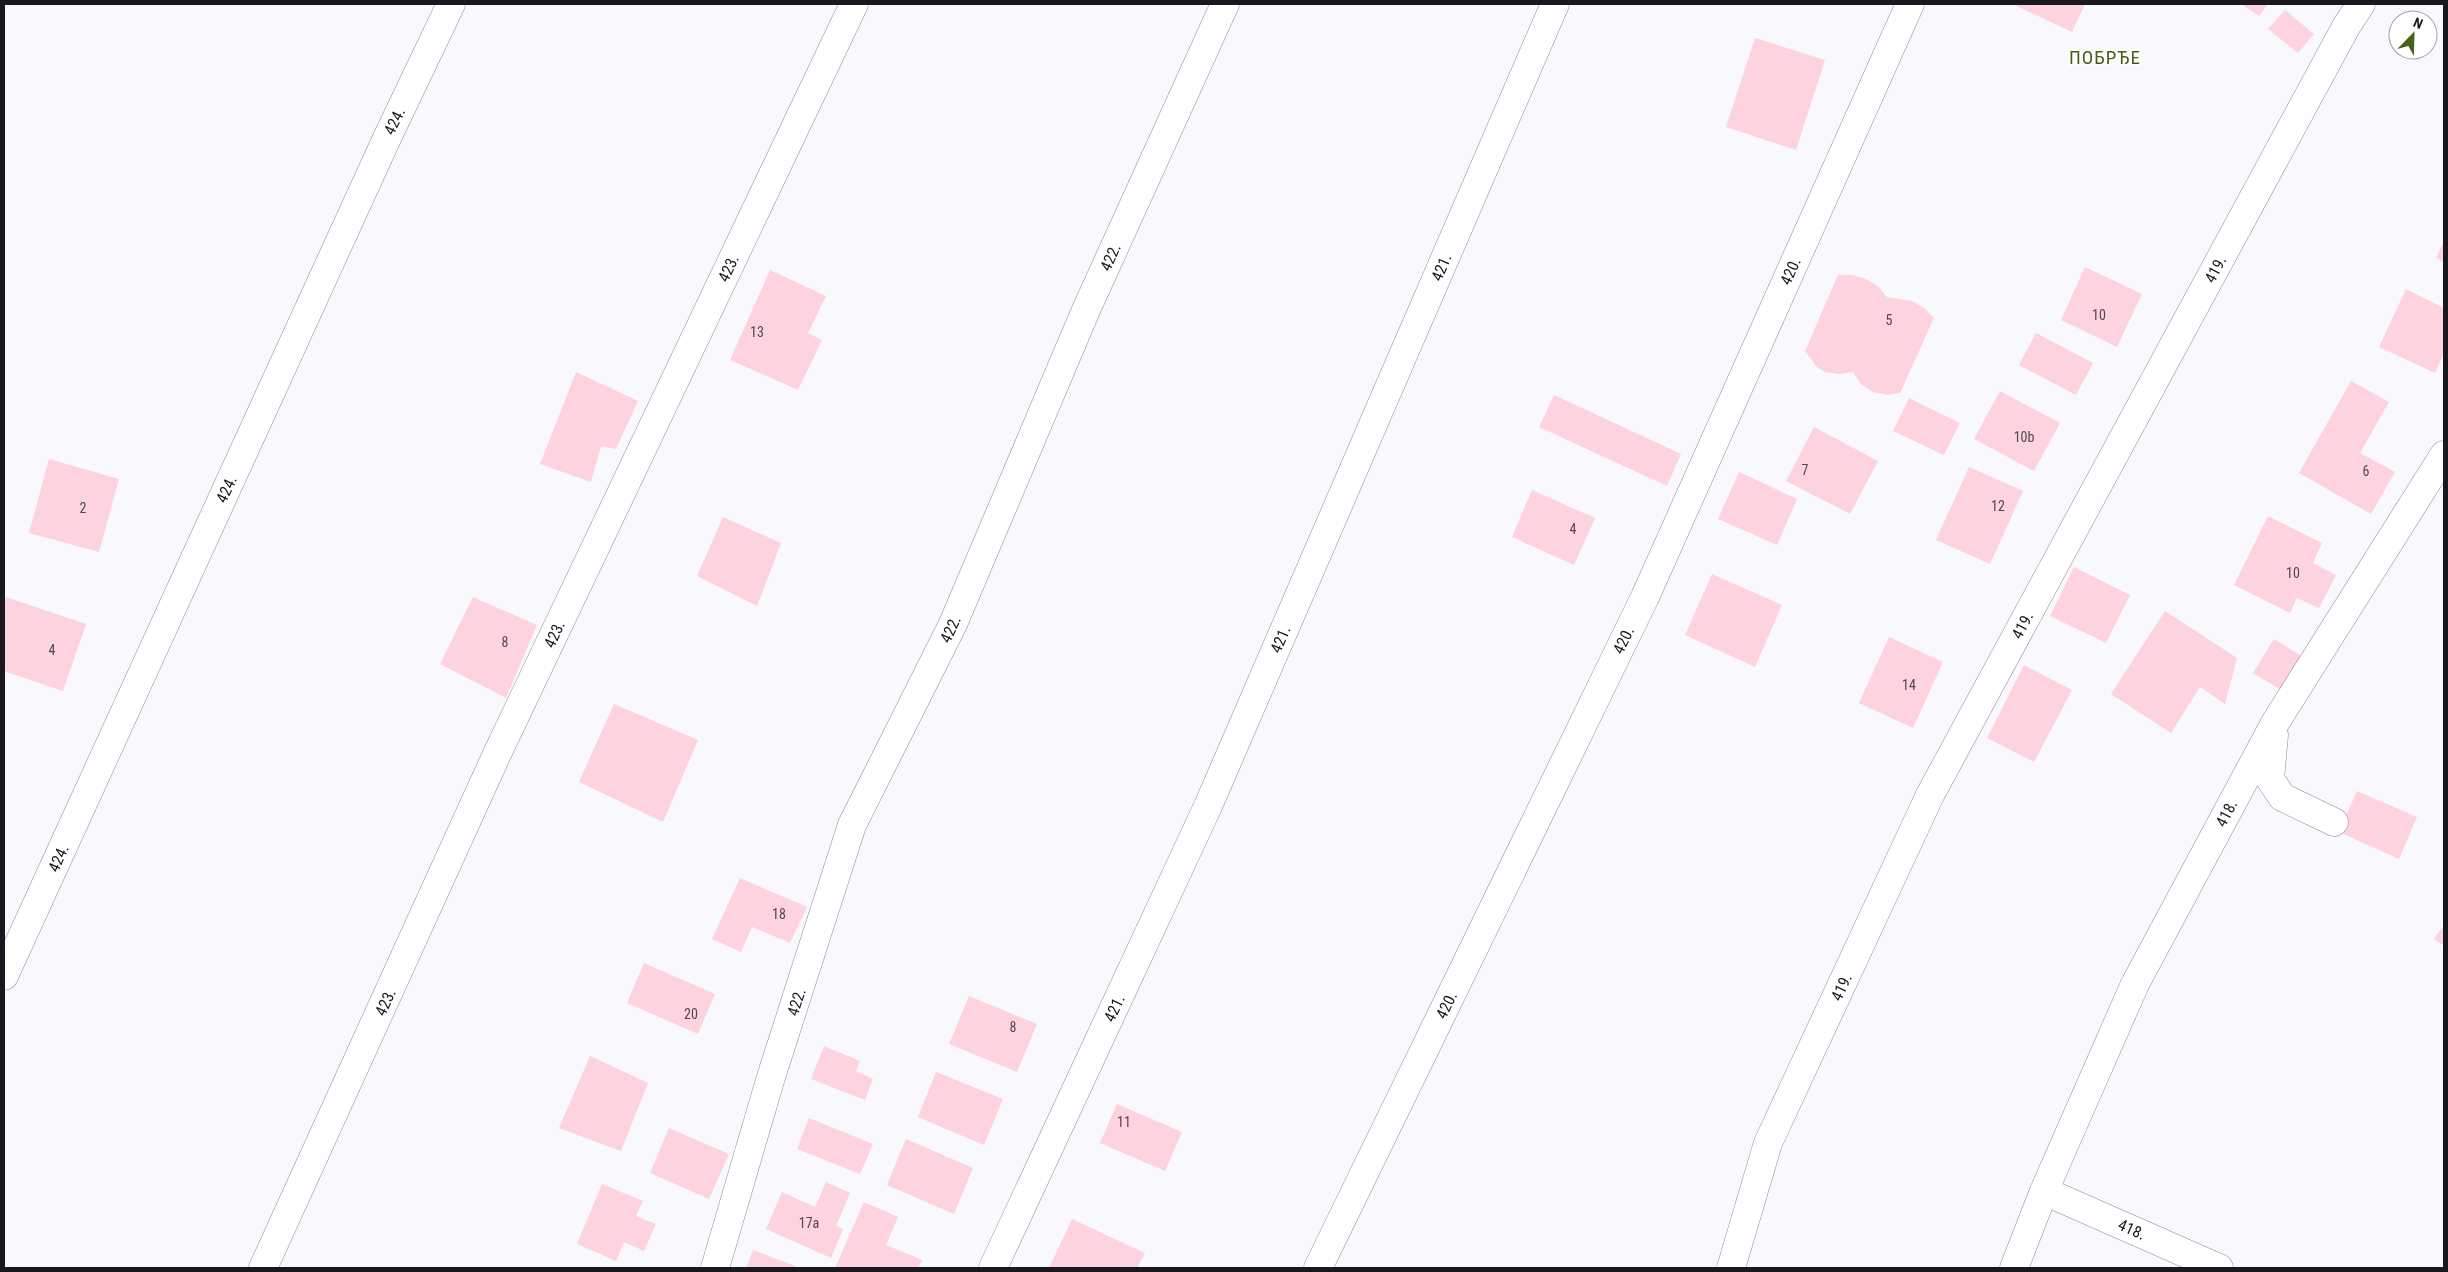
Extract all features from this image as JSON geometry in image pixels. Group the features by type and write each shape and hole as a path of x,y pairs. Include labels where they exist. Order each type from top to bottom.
{"street":[{"name":"424.","path":"4,976 386,138 451,4"},
{"name":"423.","path":"263,1268 497,754 854,4"},
{"name":"422.","path":"715,1268 771,1077 852,825 953,624 1086,310 1225,4"},
{"name":"421.","path":"993,1268 1208,806 1555,4"},
{"name":"420.","path":"1318,1268 1644,597 1910,4"},
{"name":"419.","path":"1731,1268 1768,1143 1930,795 2343,33 2361,4"},
{"name":"418.","path":"2014,1268 2044,1191 2135,984 2274,723 2444,455"},
{"path":"2274,723 2270,779 2282,797 2334,822"},
{"name":"418.","path":"2044,1191 2219,1268"}],"building":[{"path":"2012,4 2085,4 2072,32"},
{"path":"2241,4 2268,4 2259,16"},
{"path":"2285,10 2314,34 2298,53 2268,29"},
{"path":"1755,38 1825,60 1796,150 1726,127"},
{"path":"2444,241 2444,262 2436,258"},
{"path":"2085,267 2142,294 2117,347 2061,320"},
{"path":"770,270 826,296 808,333 822,340 798,390 730,360"},
{"path":"1838,275 1852,275 1866,279 1878,286 1887,297 1912,301 1924,308 1934,318 1900,393 1887,395 1873,392 1861,384 1853,372 1839,374 1825,372 1817,367 1805,351"},
{"path":"2406,289 2444,308 2444,353 2435,373 2379,347"},
{"path":"2036,333 2093,363 2076,395 2019,365"},
{"path":"576,372 638,401 616,449 601,446 591,482 540,464"},
{"path":"2351,381 2389,402 2360,453 2395,472 2371,514 2299,473"},
{"path":"2000,391 2060,423 2034,471 1974,439"},
{"path":"1554,395 1681,454 1667,486 1539,427"},
{"path":"1909,398 1960,423 1944,455 1893,431"},
{"path":"1814,427 1878,461 1850,514 1786,481"},
{"path":"49,459 119,479 99,552 29,533"},
{"path":"1969,467 2023,491 1990,564 1936,540"},
{"path":"1739,472 1797,499 1777,545 1718,519"},
{"path":"1532,490 1595,518 1574,565 1512,537"},
{"path":"2268,516 2322,543 2313,563 2336,575 2319,608 2297,598 2290,613 2234,585"},
{"path":"723,517 781,543 757,606 697,576"},
{"path":"2074,567 2130,595 2106,643 2050,616"},
{"path":"1712,574 1782,605 1755,667 1685,635"},
{"path":"6,597 86,624 63,691 4,671 4,604"},
{"path":"473,597 537,625 506,698 440,664"},
{"path":"2165,611 2237,658 2225,704 2200,687 2171,733 2111,694"},
{"path":"1889,637 1943,662 1913,728 1859,703"},
{"path":"2274,639 2306,659 2286,693 2253,673"},
{"path":"2024,665 2072,690 2034,762 1987,738"},
{"path":"614,704 698,740 663,822 579,782"},
{"path":"2357,791 2417,817 2399,859 2339,832"},
{"path":"740,878 807,907 790,943 752,927 741,952 712,939"},
{"path":"2444,925 2444,946 2434,939"},
{"path":"644,963 715,994 698,1034 627,1003"},
{"path":"969,996 1037,1024 1017,1072 949,1044"},
{"path":"824,1046 860,1061 856,1071 873,1079 865,1100 811,1079"},
{"path":"590,1056 648,1083 621,1151 559,1128"},
{"path":"936,1072 1003,1099 984,1145 918,1117"},
{"path":"1117,1104 1182,1132 1165,1171 1100,1143"},
{"path":"809,1118 873,1144 860,1174 797,1149"},
{"path":"669,1128 729,1154 709,1199 650,1173"},
{"path":"906,1139 973,1168 954,1214 887,1185"},
{"path":"826,1182 850,1193 836,1226 843,1229 831,1258 766,1229 782,1192 815,1207"},
{"path":"602,1184 643,1201 636,1216 656,1224 644,1251 624,1242 616,1261 577,1244"},
{"path":"864,1202 898,1217 886,1245 922,1260 918,1268 835,1268"},
{"path":"1072,1219 1145,1253 1137,1268 1049,1268"},
{"path":"753,1250 795,1266 794,1268 746,1268"}],"district":[{"name":"ПОБРЂЕ","path":"2105,57"}]}
